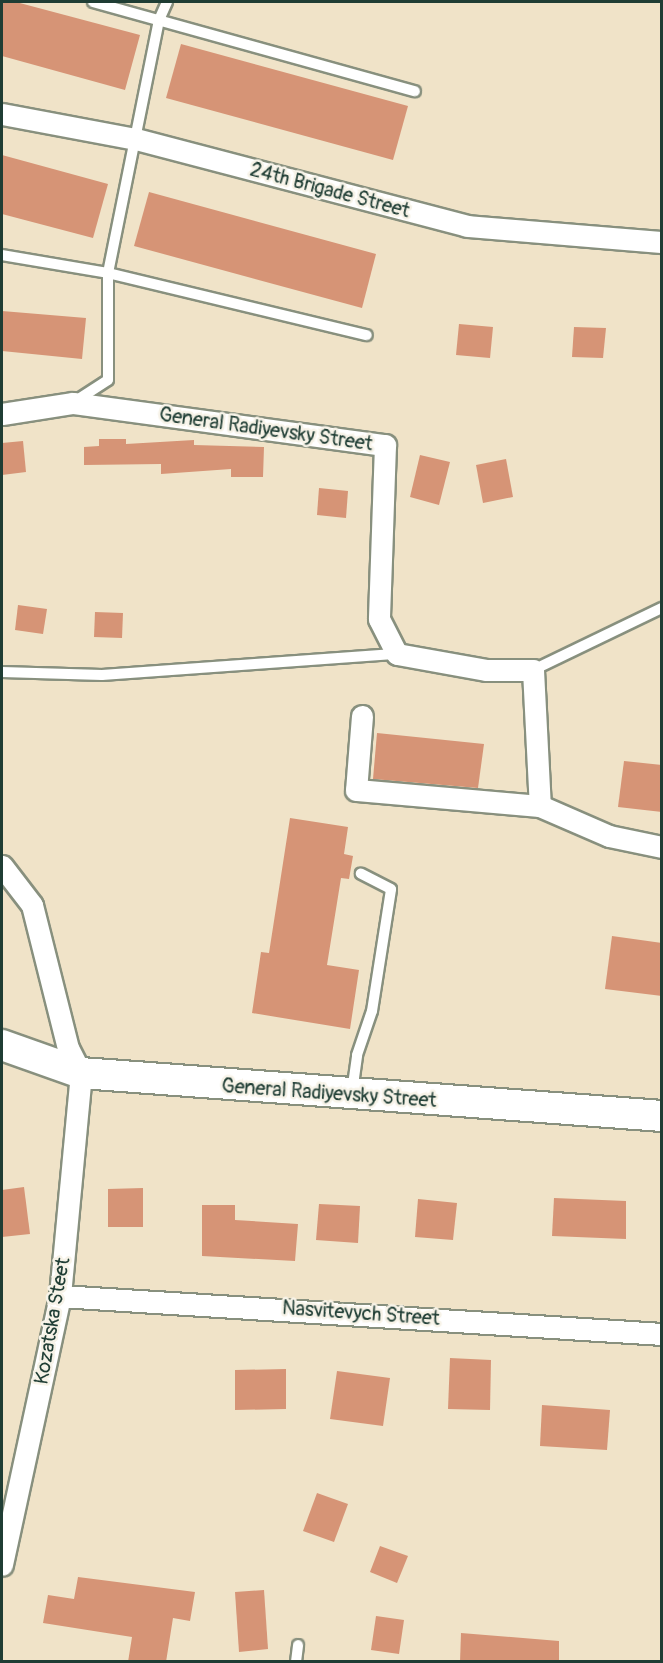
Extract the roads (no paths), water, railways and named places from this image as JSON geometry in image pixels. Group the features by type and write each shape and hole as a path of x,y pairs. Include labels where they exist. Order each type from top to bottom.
{"street":[{"name":"24th Brigade Street","path":"2,114 136,139 468,226 662,242"},
{"name":"General Radiyevsky Street","path":"2,414 73,403 386,445 379,619 397,654"},
{"path":"397,654 486,670 533,670 540,806"},
{"path":"362,716 356,790 540,806 609,836 662,847"},
{"path":"2,866 32,905 68,1048 81,1073"},
{"name":"General Radiyevsky Street","path":"2,1045 81,1073 351,1095 662,1116"},
{"name":"Kozatska Steet","path":"2,1565 60,1296 81,1073"},
{"name":"Nasvitevych Street","path":"60,1296 662,1334"}],"lane":[{"path":"93,2 415,91"},
{"path":"73,403 108,380 108,273 159,20 167,2"},
{"path":"2,255 108,273 367,335"},
{"path":"533,670 662,608"},
{"path":"2,672 102,675 397,654"},
{"path":"351,1095 357,1055 372,1011 391,889 361,874"},
{"path":"296,1662 298,1645"}]}
